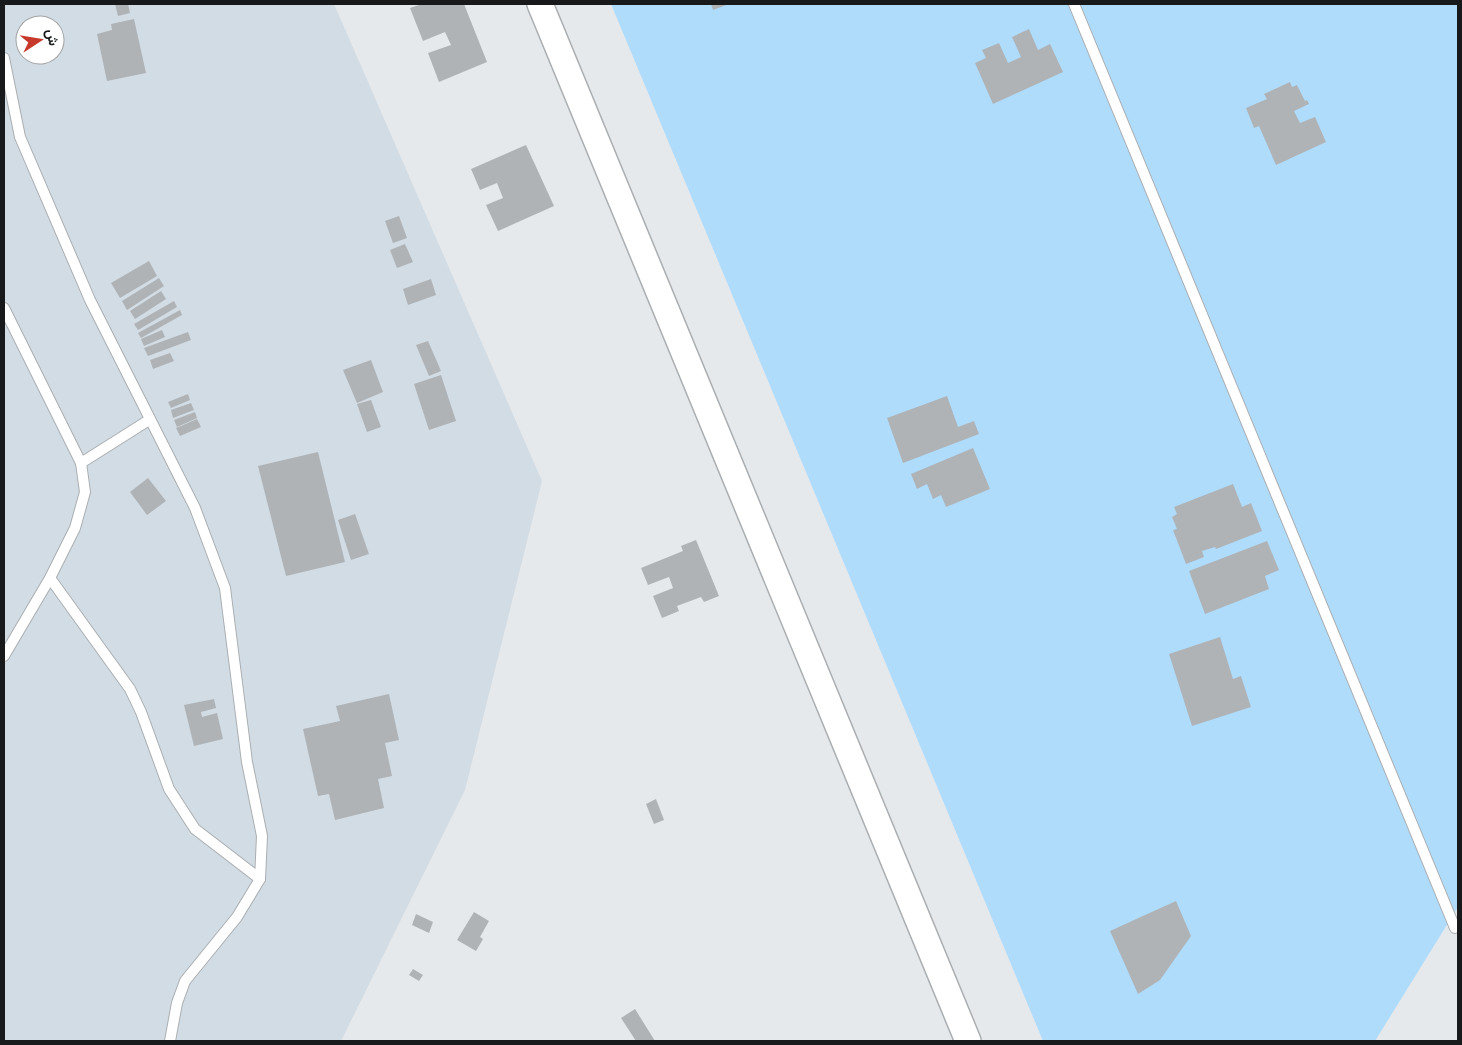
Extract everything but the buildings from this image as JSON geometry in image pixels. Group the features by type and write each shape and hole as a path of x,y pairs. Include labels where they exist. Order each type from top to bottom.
{"street":[{"path":"540,4 968,1041"}],"lane":[{"path":"1074,4 1455,928"},
{"path":"4,58 20,136 90,300 195,508 225,588 247,762 262,836 260,879 237,917 185,981 177,1003 170,1041"},
{"path":"4,308 81,462 85,492 75,528 50,578 4,656"},
{"path":"81,462 149,420"},
{"path":"50,578 130,689 141,712 169,789 195,829 260,879"}],"shaded area":[{"path":"4,4 334,4 542,481 465,790 341,1041 4,1041"},
{"path":"611,4 1458,4 1458,907 1375,1041 1043,1041"}]}
